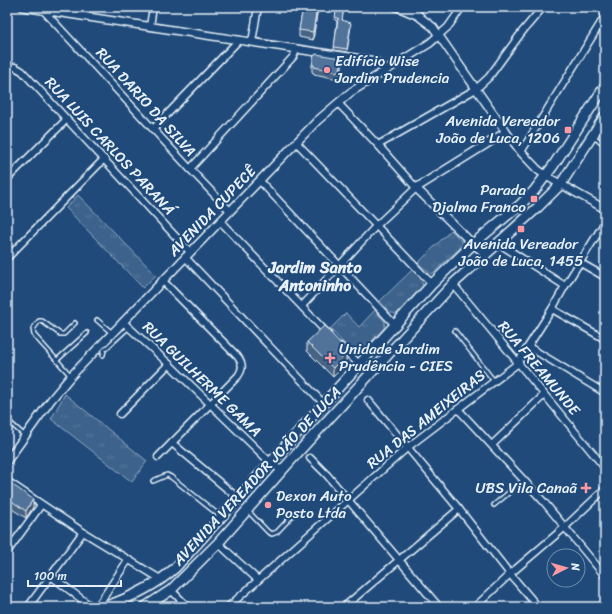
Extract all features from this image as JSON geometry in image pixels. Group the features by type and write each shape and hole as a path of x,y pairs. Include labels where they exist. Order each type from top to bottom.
{"main road":[{"name":"AVENIDA VEREADOR JOÃO DE LUCA","path":"104,607 142,592 162,580 175,568 396,326 432,284 473,244 521,204 546,176 605,86"},
{"name":"AVENIDA VEREADOR JOÃO DE LUCA","path":"145,607 171,590 218,543 453,284 538,207 561,184 605,116"}],"street":[{"path":"23,7 43,10 62,10 150,26 375,61 387,70"},
{"path":"150,26 153,7"},
{"path":"252,42 258,7"},
{"path":"396,7 421,18 433,27 506,132 521,152 537,169 546,176 605,210"},
{"path":"412,7 421,18"},
{"path":"378,145 476,89 489,77 522,32 543,7"},
{"name":"AVENIDA CUPECÊ","path":"7,461 10,454 71,376 296,142 317,121 351,92 430,43 448,27 459,8"},
{"name":"RUA DARIO DA SILVA","path":"43,10 230,211"},
{"path":"521,152 605,16"},
{"path":"153,128 239,40"},
{"path":"190,169 293,57 297,49"},
{"name":"RUA LUIS CARLOS PARANÁ","path":"7,67 15,67 22,71 104,159 187,255 324,404"},
{"path":"338,103 416,188 473,244 486,254"},
{"path":"7,179 67,119"},
{"path":"302,306 376,226 416,188 506,132"},
{"path":"296,142 432,284"},
{"path":"7,258 104,159"},
{"path":"260,181 396,326"},
{"path":"220,221 331,336"},
{"name":"RUA DAS AMEIXEIRAS","path":"228,607 408,447 517,364 529,347 579,262 605,222"},
{"path":"498,243 565,286"},
{"path":"579,262 605,277"},
{"path":"158,457 242,371 242,363 238,357 162,280"},
{"name":"RUA FREAMUNDE","path":"453,284 517,364 544,394 605,468"},
{"path":"552,309 605,339"},
{"name":"RUA GUILHERME GAMA","path":"123,322 210,403 271,463 282,471"},
{"path":"336,341 360,365"},
{"path":"529,347 605,393"},
{"path":"120,414 169,364"},
{"path":"492,445 544,394"},
{"path":"368,400 538,607"},
{"path":"458,409 524,480 605,576"},
{"path":"172,443 238,498"},
{"path":"310,458 348,500 439,607"},
{"path":"7,481 83,532 162,580"},
{"path":"475,607 510,574 564,528 605,489"},
{"path":"7,552 41,505"},
{"path":"344,607 459,509"},
{"path":"28,607 83,532"},
{"path":"218,543 258,580"},
{"path":"97,607 128,560"},
{"path":"51,576 85,604 92,607"},
{"path":"171,590 188,607"}],"lane":[{"path":"592,136 605,144"},
{"path":"97,320 112,333"},
{"path":"71,376 34,335 33,329 39,321 42,321 60,334 64,334 75,323"},
{"path":"103,355 104,350 129,327"},
{"path":"455,331 494,381"},
{"path":"57,360 87,333"},
{"path":"7,420 25,436"},
{"path":"153,481 167,475 172,477 221,517"},
{"path":"494,505 524,480"},
{"path":"247,510 268,532 272,534 277,532 293,515"}],"green space":[{"path":"78,195 156,275 143,288 66,208"},
{"path":"451,230 463,245 431,274 418,263"},
{"path":"412,270 421,279 423,286 396,314 389,312 380,301"},
{"path":"375,310 385,322 384,328 360,354 353,353 330,329 346,313 359,327"},
{"path":"65,394 147,461 132,482 51,419"}],"building":[{"path":"303,7 317,7 313,32 299,30"},
{"path":"337,7 344,7 342,20 351,23 347,49 334,47 339,19 335,17"},
{"path":"316,54 340,58 340,60 342,60 340,70 338,70 338,72 314,67 314,65 312,65 314,55"},
{"path":"324,326 346,350 345,355 333,368 307,342"},
{"path":"7,481 33,499 26,511 7,498"}],"place":[{"name":"Edifício Wise Jardim Prudencia","path":"327,70"},
{"name":"Avenida Vereador João de Luca, 1206","path":"568,130"},
{"name":"Parada Djalma Franco","path":"534,199"},
{"name":"Avenida Vereador João de Luca, 1455","path":"521,229"},
{"name":"Unidade Jardim Prudência - CIES","path":"330,358"},
{"name":"UBS Vila Canaã","path":"586,488"},
{"name":"Dexon Auto Posto Ltda","path":"268,505"}],"district":[{"name":"Jardim Santo Antoninho","path":"315,276"}]}
